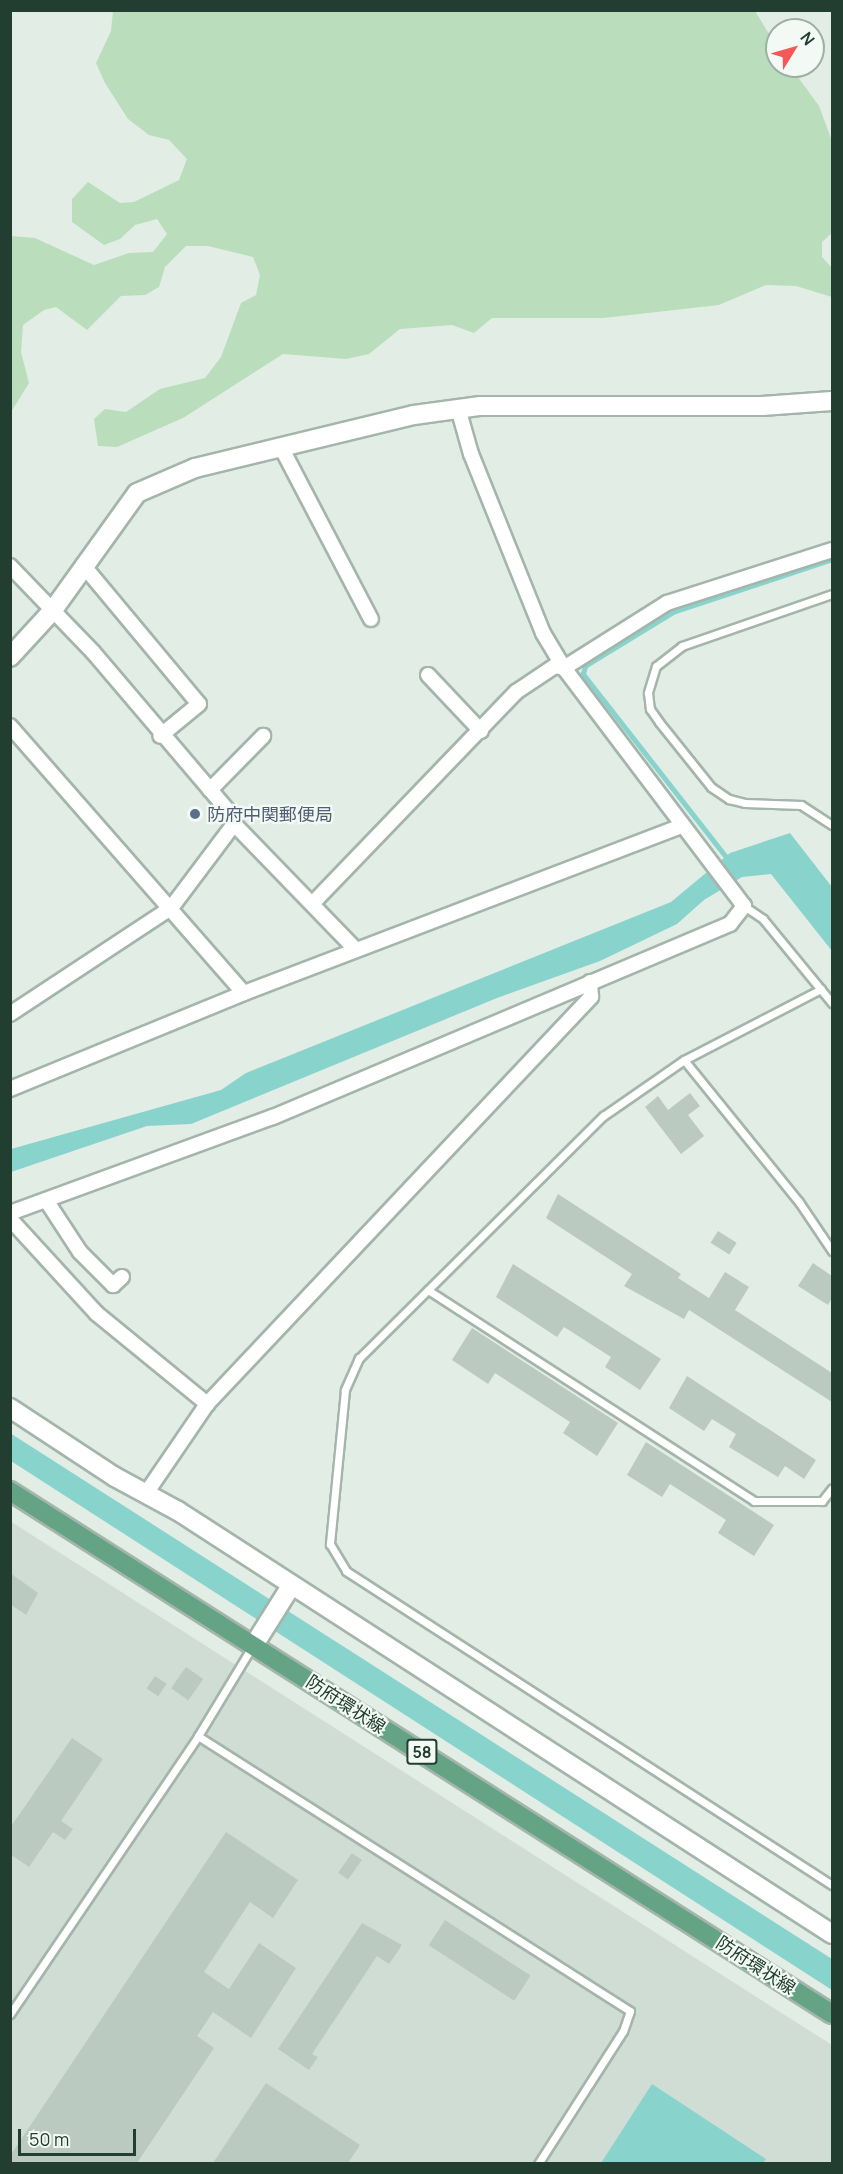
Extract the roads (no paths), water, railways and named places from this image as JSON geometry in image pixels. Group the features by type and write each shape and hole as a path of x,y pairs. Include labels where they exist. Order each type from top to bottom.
{"main road":[{"name":"防府環状線","path":"10,1491 832,2014"}],"street":[{"path":"10,657 53,610 83,565 137,493 195,468 458,408 762,406 832,401"},
{"path":"10,1213 273,1117 590,981 730,924 744,906 564,668 543,633 471,454 458,408"},
{"path":"281,447 371,619"},
{"path":"313,903 516,692 555,666 564,668 675,599 832,550"},
{"path":"83,565 199,704 160,736"},
{"path":"10,566 93,652 160,736 231,814 234,824 313,903 356,950"},
{"path":"428,675 481,730"},
{"path":"10,726 117,852 171,908 244,993"},
{"path":"210,790 263,736"},
{"path":"10,997 15,1012 171,908 234,824"},
{"path":"10,1089 244,993 682,826"},
{"path":"147,1492 207,1404 591,997 590,981"},
{"path":"46,1200 80,1252 113,1285 122,1277"},
{"path":"10,1219 96,1313 207,1404"},
{"path":"10,1408 115,1477 147,1492 289,1589 832,1934"},
{"path":"254,1645 289,1589"}],"lane":[{"path":"832,594 682,646 656,666 648,693 650,709 711,787 729,799 745,803 801,805 832,825"},
{"path":"744,906 763,919 832,1003"},
{"path":"821,989 684,1060 603,1116 359,1358 345,1390 330,1544 336,1559 346,1571 832,1885"},
{"path":"684,1060 800,1202 832,1251"},
{"path":"428,1290 753,1501 822,1502 832,1488"},
{"path":"10,2014 198,1736 254,1645"},
{"path":"198,1736 630,2011 623,2031 538,2163"}],"water":[{"path":"790,833 832,887 832,951 771,874 742,877 704,900 677,924 600,961 497,998 191,1124 147,1126 11,1172 11,1149 221,1090 246,1073 671,902 730,853"},
{"path":"10,1433 832,1959 832,1990 11,1461"},
{"path":"652,2084 766,2159 763,2163 601,2163"}],"waterway":[{"path":"725,856 583,674 585,666 673,612 832,559"}],"place":[{"name":"防府中関郵便局","path":"195,814"}]}
